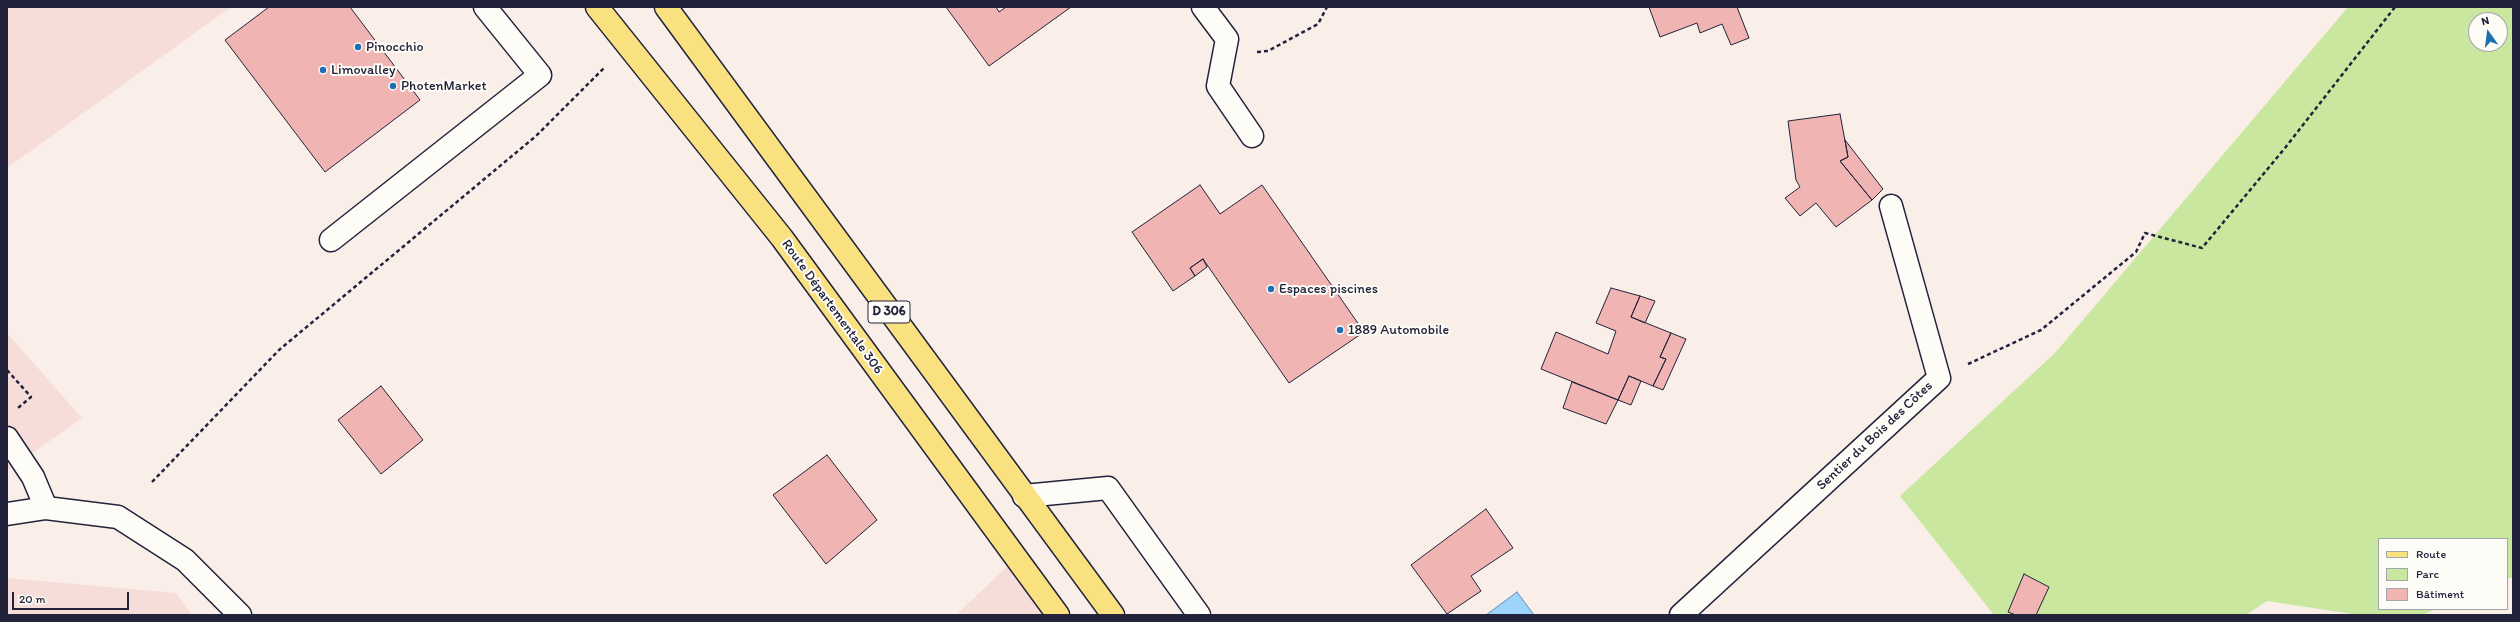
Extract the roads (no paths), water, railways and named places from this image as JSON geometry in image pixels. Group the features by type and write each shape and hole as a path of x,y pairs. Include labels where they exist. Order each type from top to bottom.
{"main road":[{"name":"Route Départementale 306","path":"597,7 782,238 1058,615"},
{"name":"D 306","path":"666,7 1024,496 1113,615"}],"street":[{"path":"331,240 540,75 485,7"},
{"path":"1203,7 1227,39 1218,86 1252,136"},
{"name":"Sentier du Bois des Côtes","path":"1681,615 1939,378 1891,206"},
{"path":"7,438 33,477 46,508"},
{"path":"1024,496 1108,488 1199,615"},
{"path":"7,514 46,508 118,517 185,560 240,615"}],"water":[{"path":"1517,592 1534,615 1486,615"}],"place":[{"name":"Pinocchio","path":"358,47"},
{"name":"Limovalley","path":"323,70"},
{"name":"PhotenMarket","path":"393,86"},
{"name":"Espaces piscines","path":"1271,289"},
{"name":"1889 Automobile","path":"1340,330"}]}
